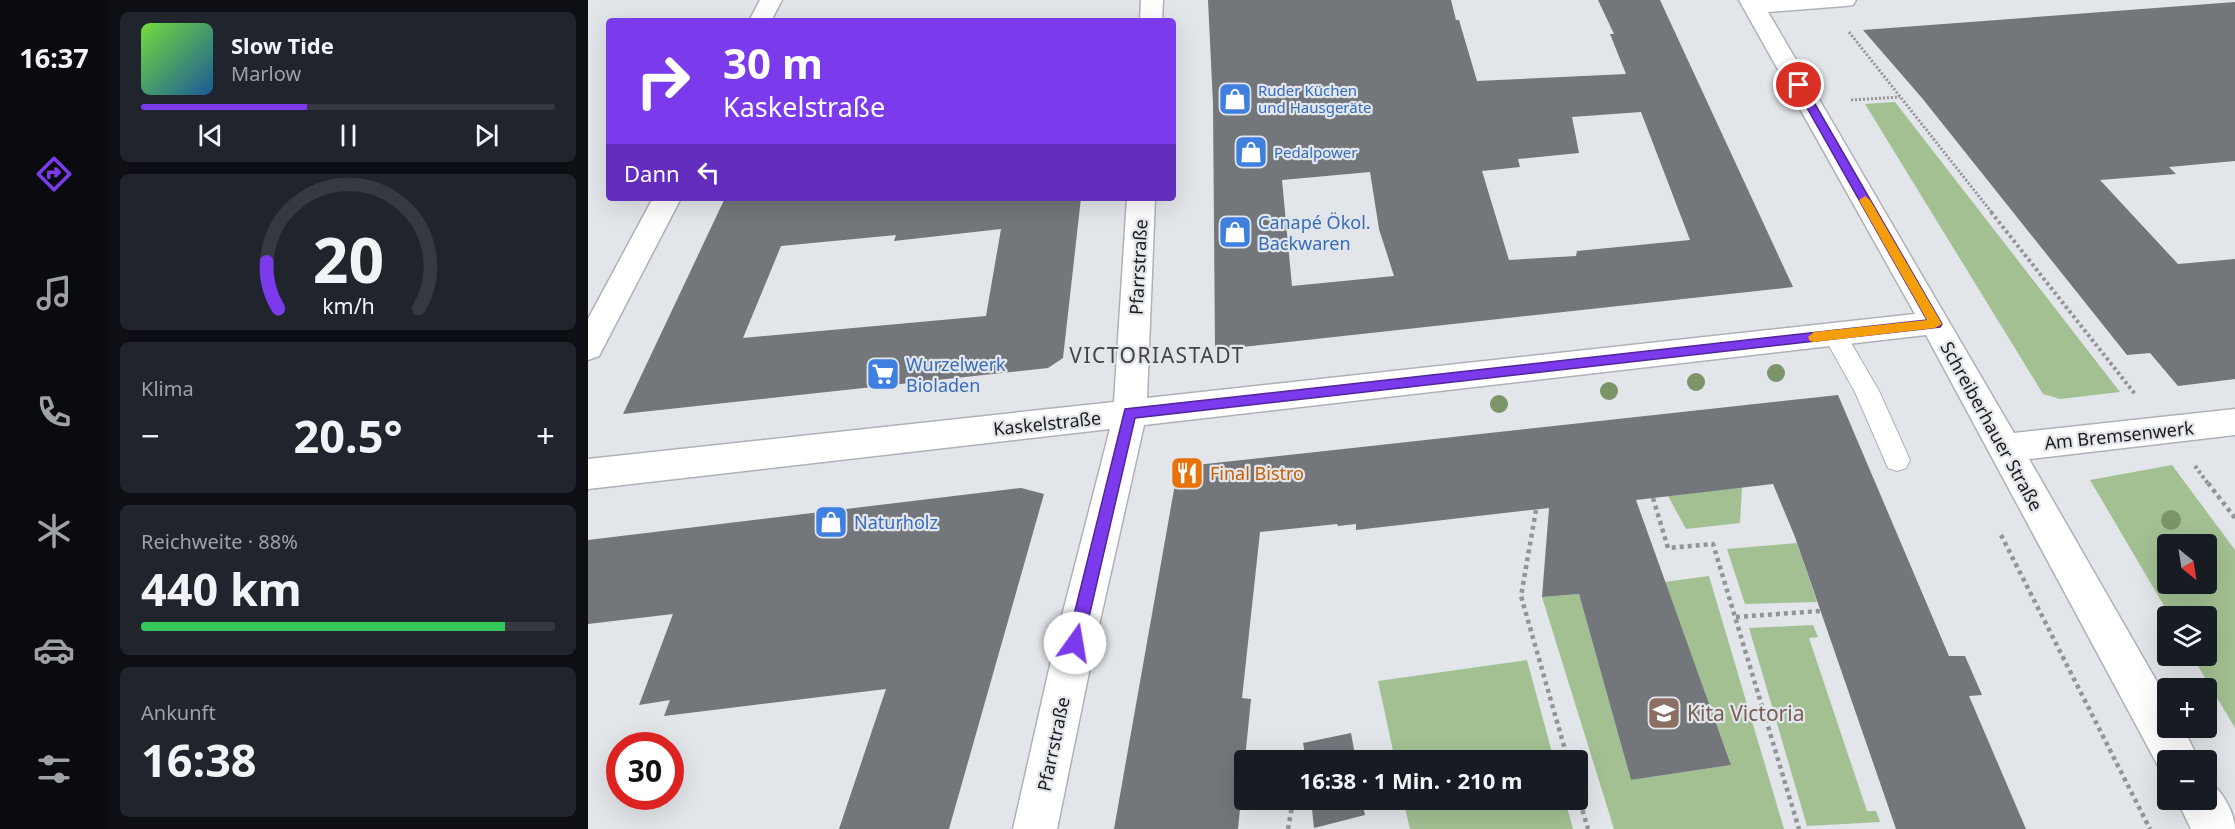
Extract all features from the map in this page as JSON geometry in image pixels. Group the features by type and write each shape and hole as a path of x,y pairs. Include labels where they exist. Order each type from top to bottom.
{"street":[{"path":"762,18 771,0"},
{"path":"1151,18 1152,0"},
{"path":"1752,3 1845,0"},
{"name":"Schreiberhauer Straße","path":"1752,3 1935,324 2172,750"},
{"path":"588,348 665,201"},
{"name":"Pfarrstraße","path":"1035,829 1075,643 1130,413 1141,201"},
{"name":"Kaskelstraße","path":"588,474 1935,324"},
{"name":"Am Bremsenwerk","path":"2004,448 2235,422"},
{"path":"2205,810 2216,829"}],"lane":[{"path":"1835,335 1867,391 1898,460"}],"path":[{"path":"1845,27 2140,401"},
{"path":"1851,100 1900,97"},
{"path":"2194,465 2235,518"},
{"path":"1653,498 1668,548 1713,544 1799,829"},
{"path":"1536,510 1521,596 1565,750"},
{"path":"1999,531 2150,829"},
{"path":"1736,617 1820,611"},
{"path":"1288,829 1291,810"},
{"path":"1582,810 1588,829"}],"green space":[{"path":"1895,102 2120,392 2060,399 2043,394 1865,104"},
{"path":"2172,465 2235,550 2235,728 2217,698 2217,678 2205,678 2198,666 2217,666 2217,606 2164,606 2157,594 2217,594 2217,534 2157,534 2157,594 2090,480"},
{"path":"1742,487 1740,523 1686,529 1668,496"},
{"path":"1797,543 1817,602 1745,604 1727,549"},
{"path":"1709,576 1784,829 1614,829 1542,597 1579,594 1631,780 1731,765 1665,582"},
{"path":"1813,625 1818,637 1809,638 1867,811 1876,811 1880,822 1807,826 1749,628"},
{"path":"1527,660 1551,750 1393,750 1378,681"},
{"path":"1405,810 1568,810 1573,829 1410,829"}],"building":[{"path":"1208,0 1451,0 1477,81 1626,74 1610,34 1614,34 1598,0 1660,0 1793,287 1215,350 1213,104","holes":["1641,112 1690,240 1577,251 1576,256 1509,260 1482,171 1520,167 1518,159 1579,153 1572,117","1370,172 1379,229 1394,276 1292,286 1282,180"]},
{"path":"2235,2 2235,161 2169,167 2176,174 2100,180 2178,264 2235,259 2235,379 2178,386 2150,353 2127,355 1922,98 1863,30"},
{"path":"724,201 1081,201 1063,358 1048,368 623,414","holes":["1001,229 986,316 743,338 781,246 896,235 894,241"]},
{"path":"1838,395 1949,656 1965,656 1982,695 1969,696 2026,829 1896,829 1795,537 1773,484 1636,500 1731,765 1631,780 1579,594 1542,597 1549,508 1356,530 1356,524 1338,526 1337,524 1260,532 1242,698 1251,699 1246,750 1234,750 1234,810 1240,810 1238,829 1114,829 1178,467"},
{"path":"1021,488 1044,494 949,829 839,829 886,689 664,716 670,700 639,705 673,614 588,624 588,540"},
{"path":"1351,733 1354,750 1304,750 1303,743"},
{"path":"1312,810 1364,810 1365,815 1314,828"}],"slow traffic":[{"path":"1814,337 1935,324 1865,200"}],"place":[{"name":"Ruder Küchen und Hausgeräte","path":"1235,99"},
{"name":"Pedalpower","path":"1251,152"},
{"name":"Canapé Ökol. Backwaren","path":"1235,232"},
{"name":"Wurzelwerk Bioladen","path":"883,374"},
{"name":"Final Bistro","path":"1187,473"},
{"name":"Naturholz","path":"831,522"},
{"name":"Kita Victoria","path":"1664,713"}],"district":[{"name":"VICTORIASTADT","path":"1157,355"}],"route":[{"path":"1075,643 1130,413 1935,324 1799,85"}]}
